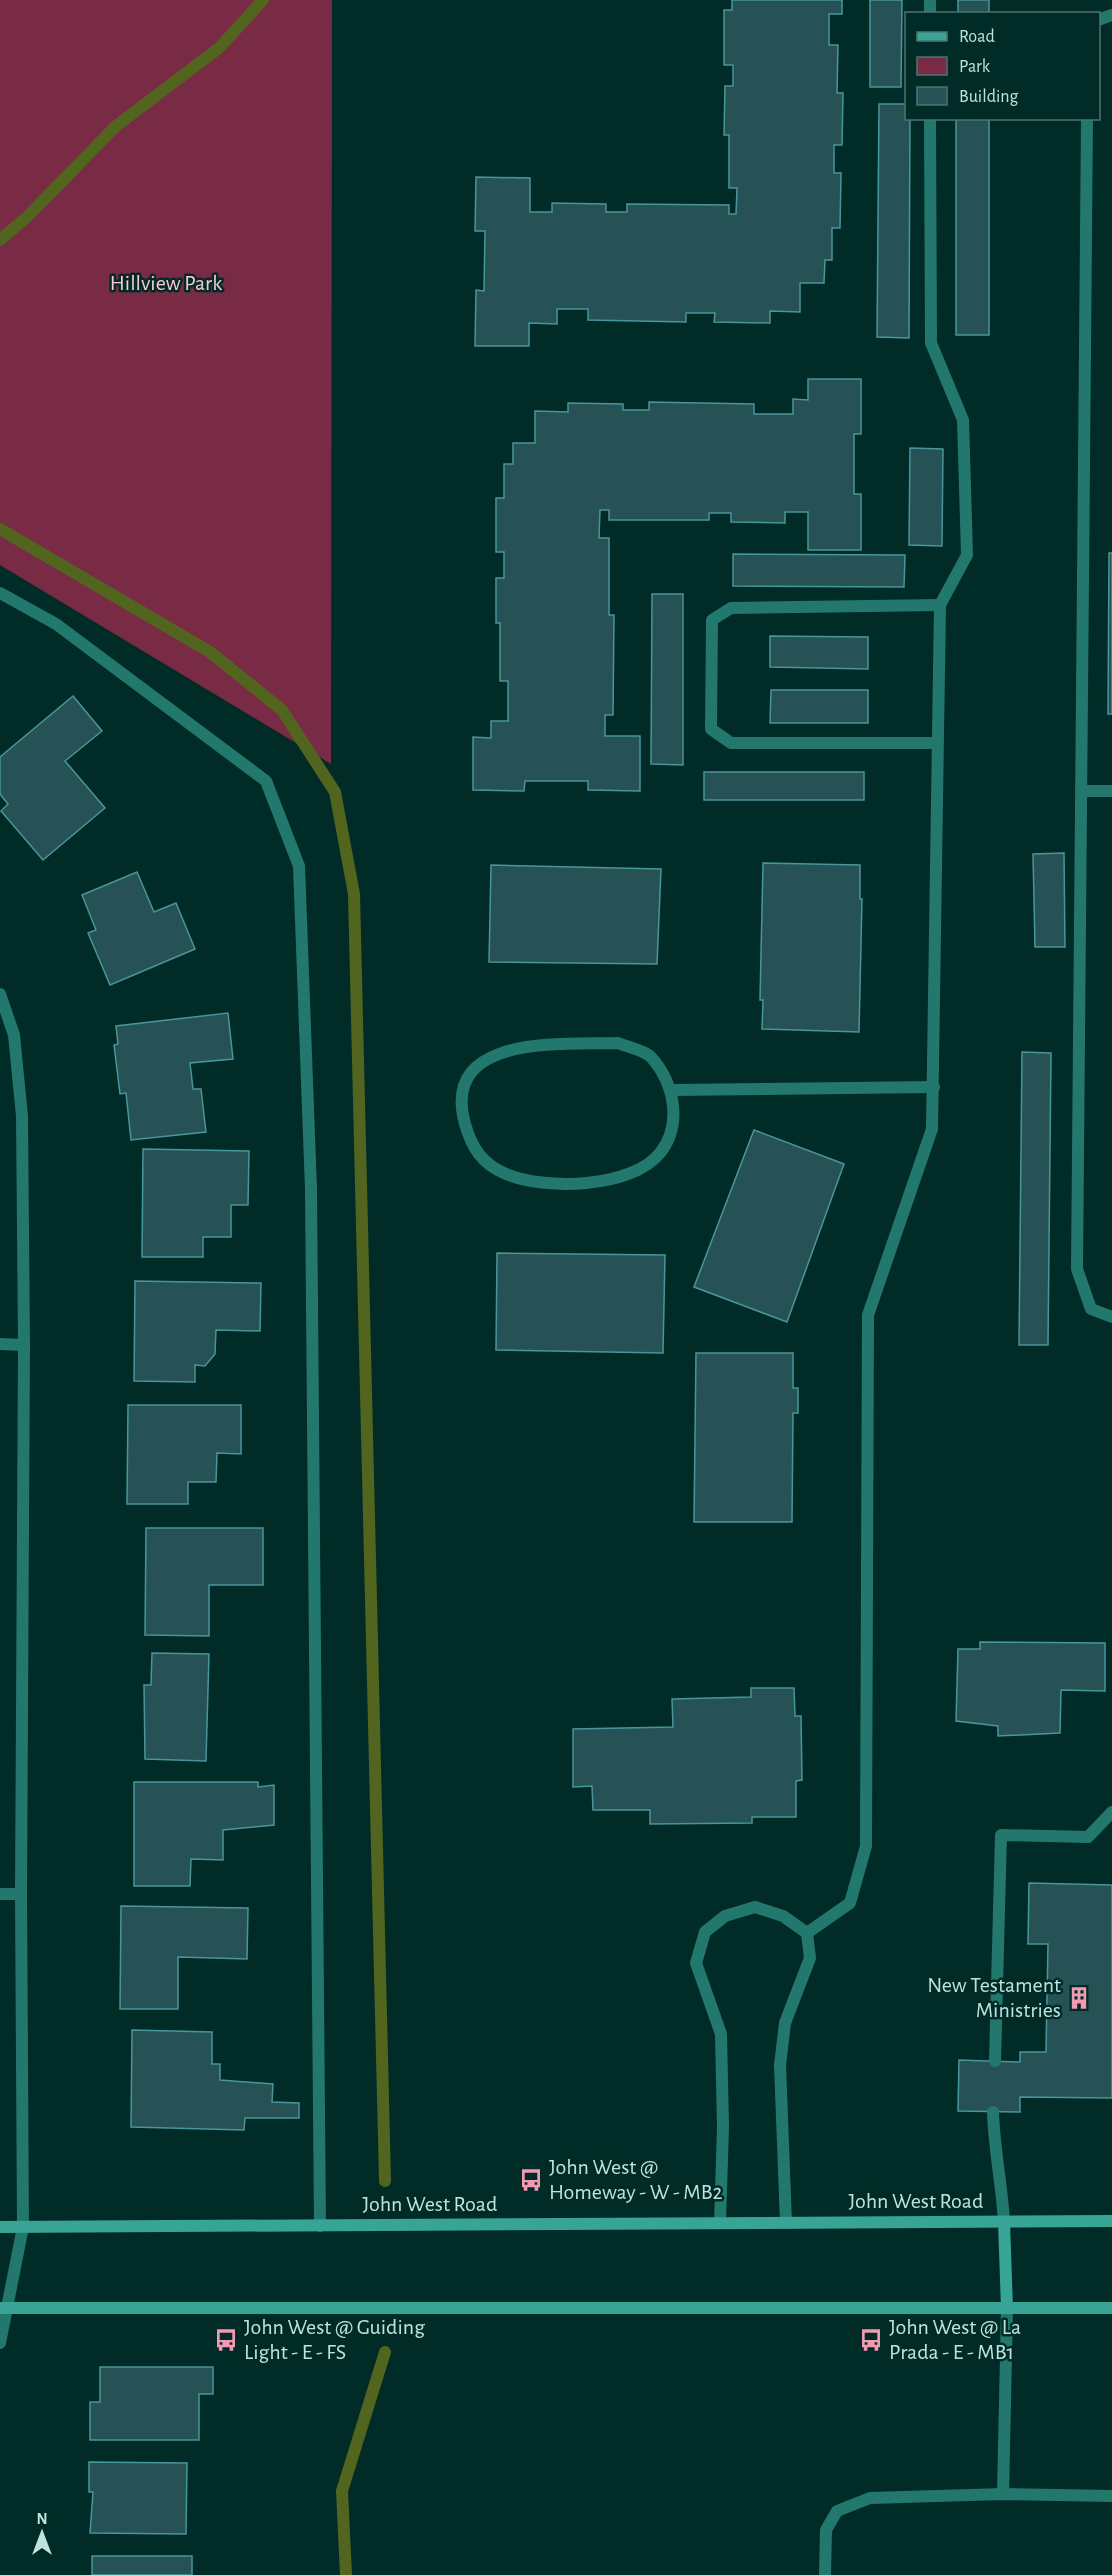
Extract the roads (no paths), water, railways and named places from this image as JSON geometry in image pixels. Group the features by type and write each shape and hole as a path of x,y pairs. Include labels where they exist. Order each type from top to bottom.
{"main road":[{"name":"John West Road","path":"0,2227 1112,2221"},
{"path":"1004,2222 1007,2308"},
{"path":"3,2308 1112,2308"}],"street":[{"path":"807,1933 850,1903 866,1846 868,1315 932,1129 940,605 967,555 963,420 931,342 930,120"},
{"path":"1087,120 1077,1269 1091,1309 1112,1317"},
{"path":"0,593 56,624 266,781 299,866 311,1189 320,2226"},
{"path":"937,743 731,743 711,729 712,620 731,608 940,605"},
{"path":"1081,791 1112,791"},
{"path":"0,994 14,1035 22,1116 24,1345 21,1894 23,2227 3,2308 0,2343"},
{"path":"618,1043 650,1056 671,1090 674,1124 660,1153 633,1172 588,1184 523,1181 489,1167 470,1141 460,1105 469,1074 494,1054 521,1046 618,1043"},
{"path":"671,1090 934,1087"},
{"path":"0,1344 24,1345"},
{"path":"995,2061 1001,1835 1088,1837 1112,1812"},
{"path":"0,1894 21,1894"},
{"path":"720,2223 723,2127 721,2034 696,1963 705,1932 725,1916 755,1907 783,1916 807,1933 810,1958 785,2023 780,2065 786,2223"},
{"path":"993,2112 1002,2181 1004,2222"},
{"path":"1003,2494 1007,2308"},
{"path":"825,2575 826,2530 837,2511 870,2498 1003,2494 1112,2496"}],"waterway":[{"path":"0,240 27,217 116,126 219,48 263,0"},
{"path":"0,529 210,652 282,710 335,792 354,894 385,2181"},
{"path":"346,2575 342,2491 385,2352"}],"place":[{"name":"New Testament Ministries","path":"1079,1998"},
{"name":"John West @ Homeway - W - MB2","path":"531,2180"},
{"name":"John West @ Guiding Light - E - FS","path":"226,2340"},
{"name":"John West @ La Prada - E - MB1","path":"871,2340"}],"park label":[{"name":"Hillview Park","path":"166,283"}]}
